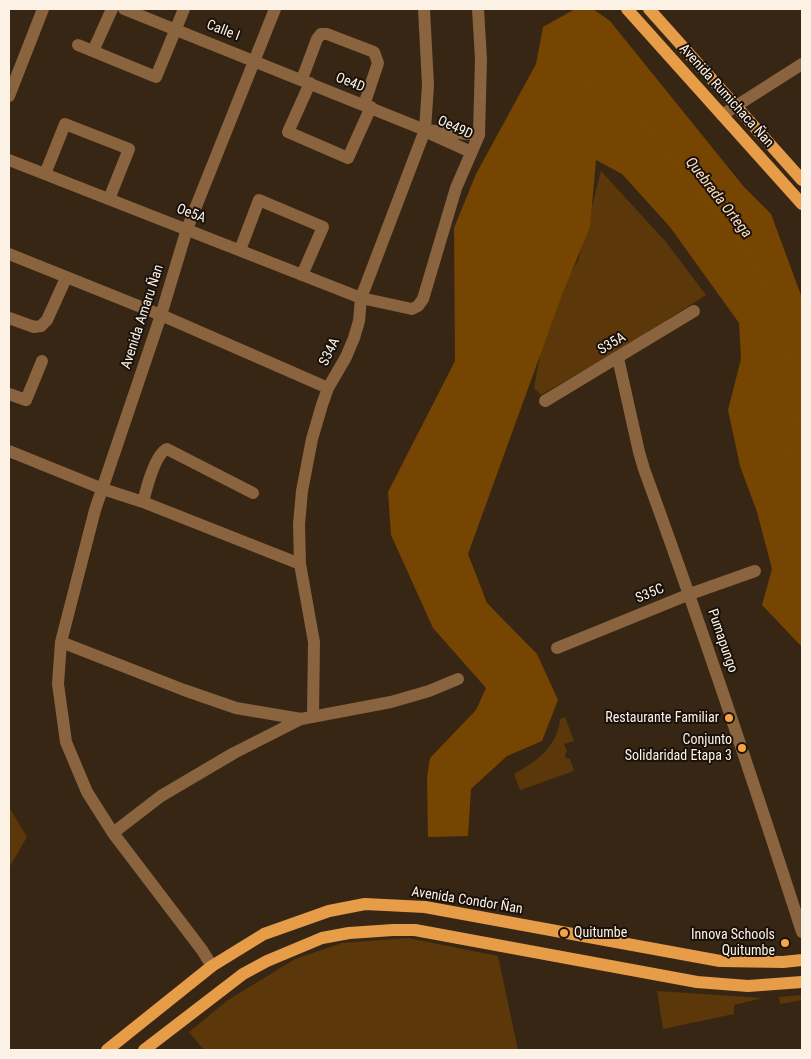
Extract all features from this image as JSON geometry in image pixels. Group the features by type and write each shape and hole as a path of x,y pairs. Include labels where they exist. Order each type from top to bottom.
{"main road":[{"name":"Avenida Rumichaca Ñan","path":"627,9 802,204"},
{"name":"Avenida Rumichaca Ñan","path":"650,9 802,180"},
{"name":"Avenida Condor Ñan","path":"107,1050 212,966 264,934 329,911 365,904 424,907 720,961 783,962 802,960"},
{"path":"144,1050 243,974 259,965 322,938 349,933 415,930 697,982 748,986 802,982"}],"street":[{"path":"9,96 43,9"},
{"path":"94,51 112,9"},
{"name":"Calle I","path":"124,9 255,60"},
{"path":"78,45 156,77 184,9"},
{"name":"Avenida Amaru Ñan","path":"212,966 202,950 113,833 87,792 66,742 58,684 61,642 95,510 161,315 186,229 275,9"},
{"name":"S34A","path":"307,717 314,642 300,564 299,524 302,491 312,439 328,388 346,358 354,338 359,321 361,298 430,131 424,9"},
{"path":"478,9 481,58 479,135"},
{"path":"321,34 326,34 374,52 377,56 378,63 367,106 348,158 288,132 306,81 317,39 321,34"},
{"name":"Oe4D","path":"255,60 430,131"},
{"path":"722,115 802,64"},
{"path":"45,174 65,124 129,149 109,200"},
{"name":"Oe49D","path":"430,131 479,135"},
{"name":"Oe49D","path":"430,131 434,136 471,152"},
{"name":"Oe5A","path":"9,160 361,298 412,309 418,306 423,299 456,188 479,135"},
{"path":"240,250 259,200 323,227 302,275"},
{"path":"9,254 161,315 328,388"},
{"path":"9,318 34,327 41,326 47,320 66,278"},
{"name":"S35A","path":"545,401 694,311"},
{"name":"Pumapungo","path":"618,358 639,452 690,594 802,932"},
{"path":"9,394 26,400 42,361"},
{"path":"144,502 158,459 163,451 167,449 253,494"},
{"path":"9,451 103,490 144,502 300,564"},
{"name":"S35C","path":"557,648 690,594 755,571"},
{"path":"61,642 166,684 236,708 307,717"},
{"path":"113,833 161,796 234,753 307,717 391,702 458,679"}],"shaded area":[{"path":"575,9 593,9 610,21 744,187 771,214 802,298 802,647 762,605 772,569 757,512 740,466 728,410 741,359 739,323 670,227 622,174 596,160 590,227 562,295 468,554 487,603 537,654 558,700 542,741 507,756 471,789 468,836 428,837 427,777 430,758 476,710 486,688 433,628 391,535 388,492 455,361 454,228 476,174 536,64 543,27"},
{"path":"601,171 666,242 706,295 621,349 541,395 534,388 545,328 557,295 578,261"},
{"path":"565,717 574,741 564,744 567,751 565,755 566,758 570,759 574,771 520,790 514,774 544,752 555,737 560,719"},
{"path":"9,807 27,837 9,868"},
{"path":"408,938 498,956 518,1050 204,1050 189,1032 228,1000 295,959 342,943"},
{"path":"657,991 763,998 734,1005 734,1014 663,1029"},
{"path":"802,995 802,1000 780,1004 779,997"}],"waterway":[{"name":"Quebrada Ortega","path":"577,26 586,85 645,124 695,188 734,232 769,293 796,378 790,466 802,503"}],"place":[{"name":"Restaurante Familiar","path":"729,718"},
{"name":"Conjunto Solidaridad Etapa 3","path":"742,748"},
{"name":"Quitumbe","path":"564,933"},
{"name":"Innova Schools Quitumbe","path":"785,943"}]}
